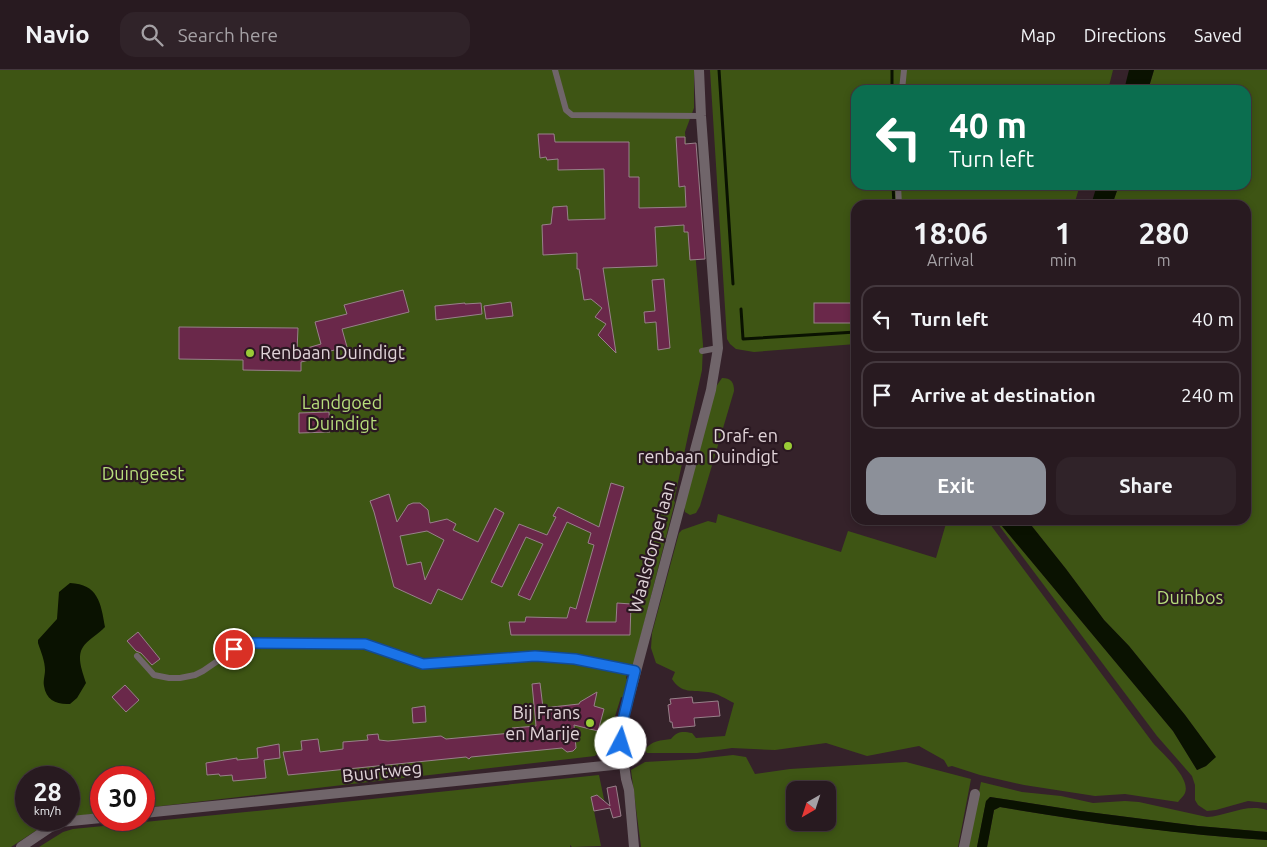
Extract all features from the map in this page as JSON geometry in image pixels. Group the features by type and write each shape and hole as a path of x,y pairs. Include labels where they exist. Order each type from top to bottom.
{"street":[{"name":"Waalsdorperlaan","path":"634,847 629,790 623,764 621,728 711,390 718,348 699,70"},
{"name":"Buurtweg","path":"155,812 623,764"},
{"path":"964,847 975,794"},
{"path":"21,847 61,822 90,819"}],"lane":[{"path":"555,70 566,110 572,115 701,116"},
{"path":"902,85 904,70"},
{"path":"702,351 718,348"},
{"path":"137,656 154,674 169,678 195,675 215,664 234,649 251,643 365,644 423,664 535,656 575,659 635,671"}],"green space":[{"name":"Landgoed Duindigt","path":"0,70 694,70 694,108 685,132 703,345 702,370 675,502 634,663 629,667 626,678 629,682 625,698 621,697 607,742 595,756 155,807 155,766 90,766 90,814 80,816 80,766 15,766 15,831 35,831 11,847 0,847"},
{"path":"710,70 1113,70 1109,85 851,85 851,190 1078,190 1076,200 851,200 851,344 754,352 736,349 727,339"},
{"name":"Duinbos","path":"1154,70 1267,70 1267,803 1248,801 1207,811 1198,805 1195,800 1195,785 1192,776 1157,736 999,525 1001,525 1173,731 1197,770 1206,766 1215,756 1185,715 1129,646 1104,620 1031,525 1251,525 1251,200 1114,200 1117,190 1251,190 1251,85 1150,85"},
{"path":"722,378 731,381 734,391 700,506 696,513 690,515 685,512 684,506 715,388"},
{"path":"718,514 841,552 848,531 936,558 946,525 991,525 1153,743 1180,773 1186,787 1184,794 1178,802 1125,794 1095,796 1024,785 980,775 952,766 948,767 944,760 919,746 867,756 826,743 775,750 732,748 697,753 647,753 645,750 647,747 656,741 671,739 680,732 692,733 696,738 725,736 734,703 711,693 679,687 672,679 675,672 656,663 651,648 652,633 679,533 682,530 708,521 716,523"},
{"path":"733,755 746,757 755,774 790,769 906,762 971,779 958,847 641,847 631,770 645,762"},
{"path":"599,775 605,804 593,806 601,846 39,847 63,832 80,831 80,828 90,827 90,831 155,831 155,821"},
{"path":"981,782 1022,792 1061,796 1093,803 1139,802 1207,817 1244,809 1259,808 1267,810 1267,832 1198,826 990,797 986,802 977,847 968,847"},
{"path":"1000,807 1133,827 1267,840 1267,847 987,847 994,810"}],"shaded area":[{"path":"1129,70 1154,70 1150,85 1125,85"},
{"path":"1096,190 1117,190 1114,200 1092,200"},
{"path":"1001,525 1031,525 1104,620 1129,646 1185,715 1216,757 1206,766 1197,770 1173,731"},
{"path":"70,583 87,587 96,596 100,603 105,627 83,647 80,660 86,683 77,698 70,704 65,704 53,701 45,691 45,667 38,640 57,619 59,592"},
{"path":"990,797 1198,826 1267,832 1267,840 1133,827 1000,807 994,810 987,847 977,847 986,801"}],"building":[{"path":"538,134 554,134 555,142 629,142 629,177 639,177 639,208 686,207 685,186 679,187 676,137 685,137 685,144 696,143 705,259 690,260 688,232 684,232 684,225 655,227 657,266 603,268 616,353 598,335 606,324 595,317 602,308 591,299 584,300 579,269 577,269 577,253 543,255 542,225 551,224 553,207 567,206 568,220 605,219 604,169 558,170 558,159 547,160 546,157 540,158"},
{"path":"664,279 670,348 658,350 656,322 645,323 644,312 655,311 652,280"},
{"name":"Renbaan Duindigt","path":"403,290 409,312 342,329 347,347 322,353 322,357 301,362 301,371 243,370 243,360 179,359 179,327 298,328 297,351 321,344 315,322 347,314 344,305"},
{"path":"511,302 513,316 486,319 484,306"},
{"path":"481,303 482,314 436,320 435,306"},
{"path":"814,303 851,303 851,323 814,323"},
{"path":"329,412 330,432 299,433 299,413"},
{"path":"611,483 624,487 586,622 616,622 617,603 631,604 630,635 511,635 509,622 525,622 526,617 567,618 570,607 576,609 594,545 588,543 591,533 567,522 530,600 518,595 543,544 526,537 502,587 491,582 519,524 547,535 556,517 553,516 558,507 599,527"},
{"path":"389,494 397,522 408,505 420,503 428,510 430,523 447,519 456,524 453,530 478,542 495,508 504,513 462,600 438,589 431,604 394,587 370,501","holes":["427,531 444,540 425,580 421,562 407,565 400,536"]},
{"path":"138,632 160,659 152,665 127,641"},
{"path":"540,683 543,708 579,704 597,692 594,706 604,709 598,731 574,725 576,748 573,751 567,752 562,748 471,757 469,759 466,757 288,775 283,752 302,750 301,741 318,739 320,752 343,749 343,742 368,740 367,735 378,734 379,740 388,741 441,736 446,739 512,733 512,728 536,726 532,684"},
{"path":"125,685 139,700 126,712 112,697"},
{"path":"692,697 693,703 718,701 720,716 694,718 695,726 673,728 672,722 670,722 668,705 671,704 670,699"},
{"path":"425,706 426,722 413,723 412,708"},
{"path":"279,744 280,758 264,760 266,778 233,781 232,775 207,775 206,763 237,758 237,760 258,758 257,748"},
{"path":"616,786 621,816 613,818 610,808 594,811 591,797 597,795 610,806 607,788"}],"waterway":[{"path":"719,70 733,284"},
{"path":"892,70 892,85"},
{"path":"893,190 894,200"},
{"path":"741,309 743,339 851,332"}],"place":[{"name":"Renbaan Duindigt","path":"250,353"},
{"name":"Draf- en renbaan Duindigt","path":"788,446"},
{"name":"Bij Frans en Marije","path":"590,723"}],"route":[{"path":"234,649 251,643 365,644 423,664 535,656 575,659 635,671 621,728 621,743"}],"park label":[{"name":"Duingeest","path":"143,474"}]}
